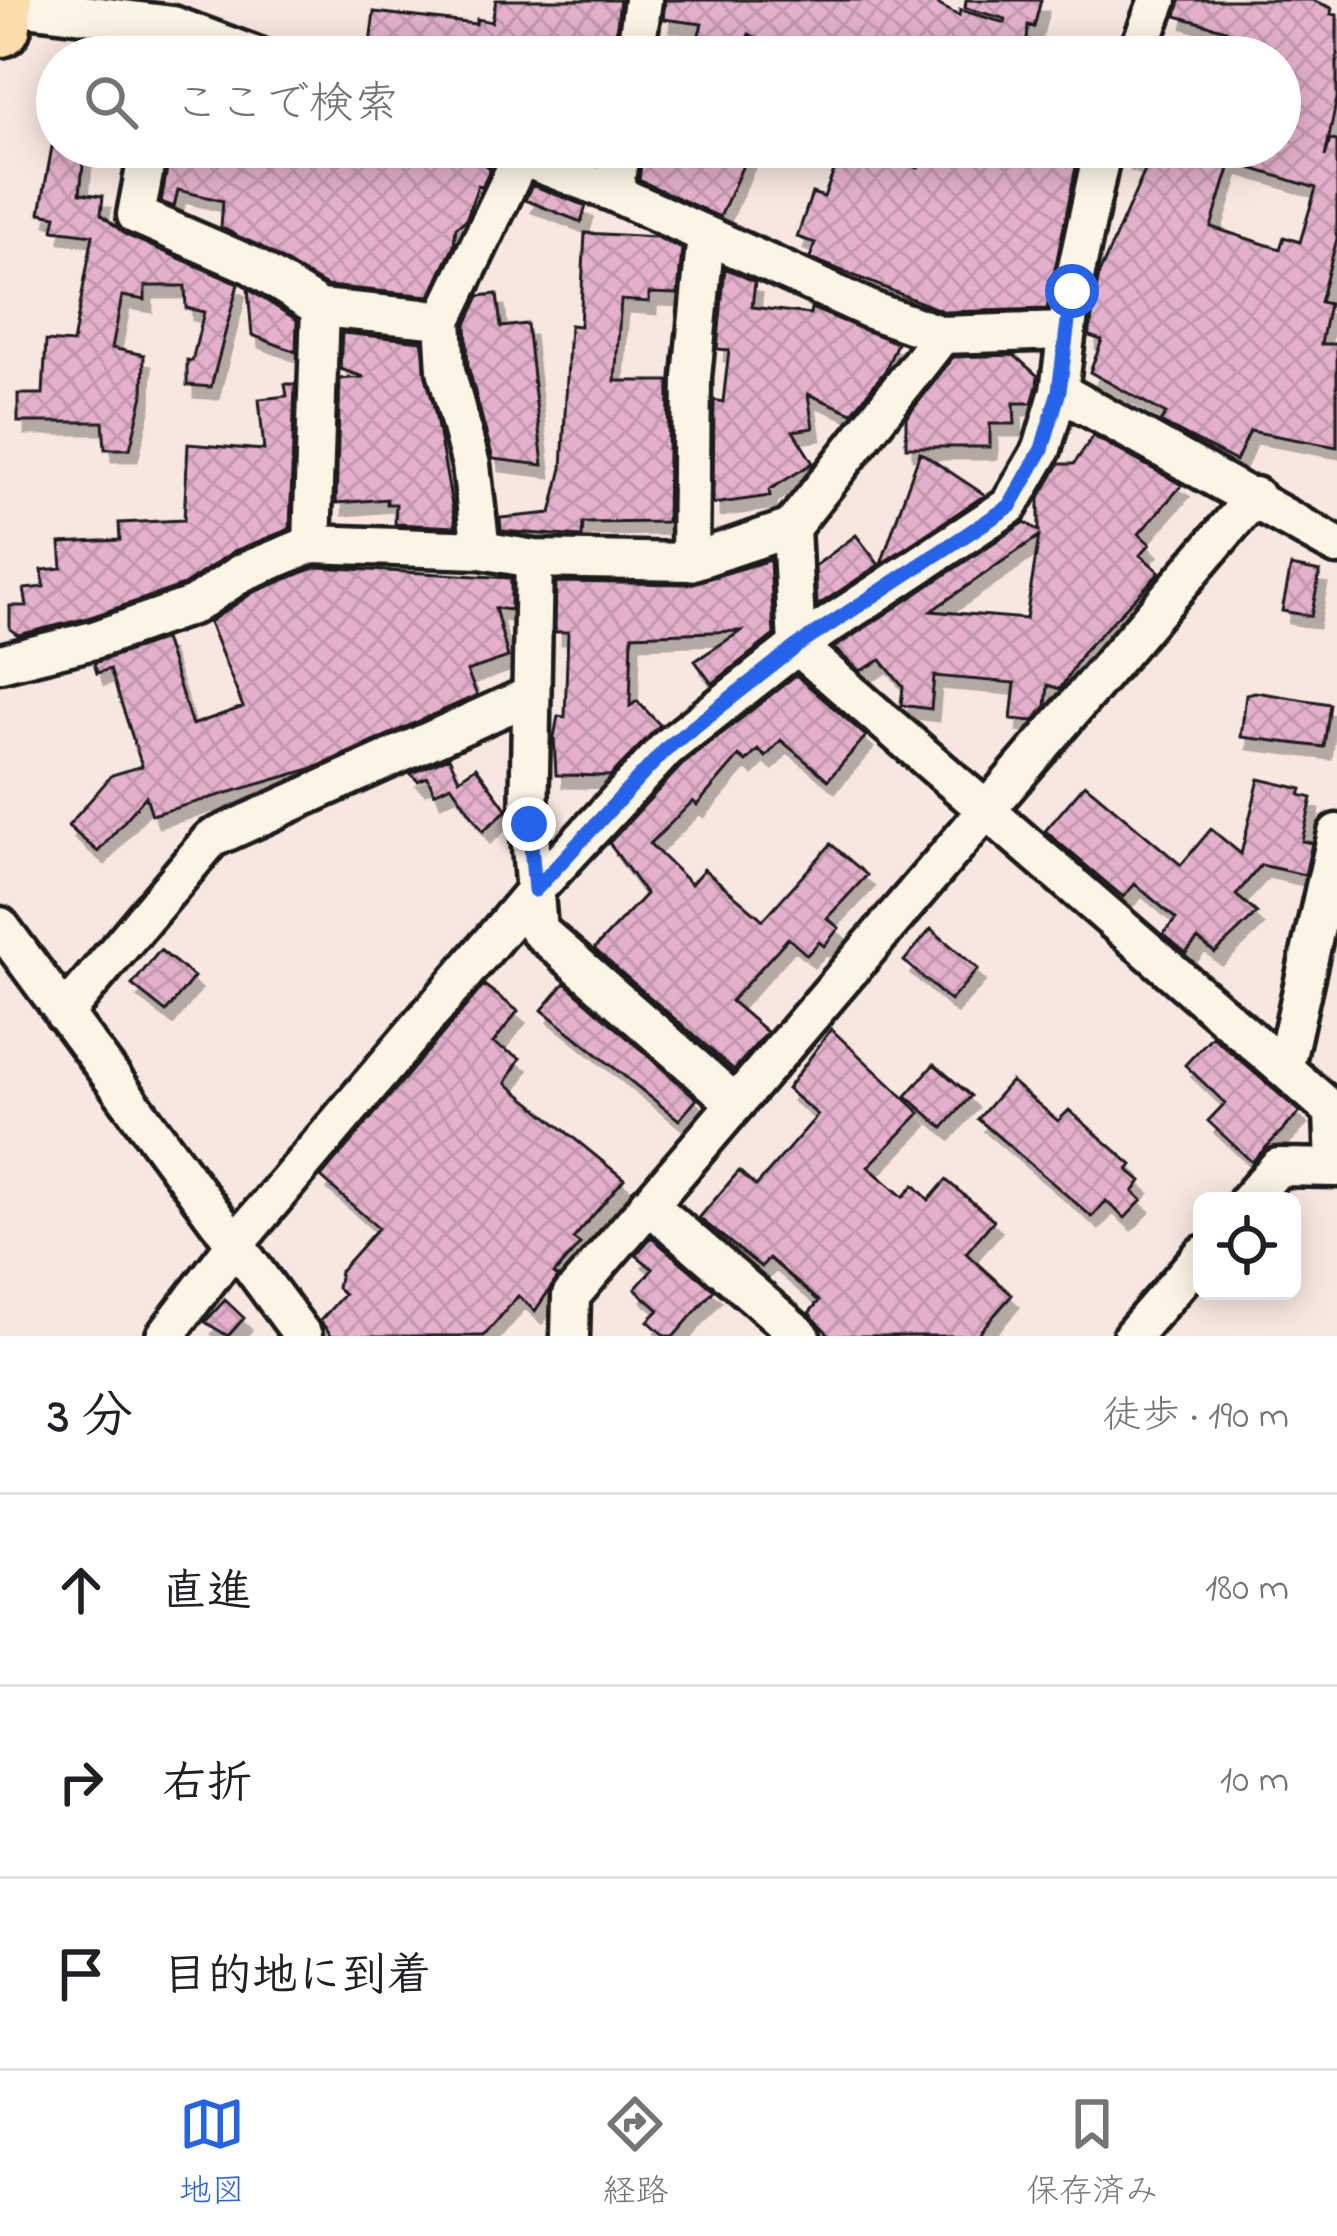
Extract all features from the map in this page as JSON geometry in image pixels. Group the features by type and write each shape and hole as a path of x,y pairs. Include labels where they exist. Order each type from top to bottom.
{"highway":[{"path":"0,26 1,2"}],"street":[{"path":"638,36 644,0"},
{"path":"1144,36 1158,0"},
{"path":"1,2 172,27"},
{"path":"145,168 136,215 251,265 320,308 443,320"},
{"path":"481,550 470,465 446,370 443,320 502,168"},
{"path":"549,168 873,311 942,334 1066,331"},
{"path":"614,193 618,168"},
{"path":"165,1336 236,1243 535,890 667,748 797,646 1010,506 1042,449 1059,391 1066,331 1099,168"},
{"path":"690,562 692,377 706,235"},
{"path":"312,544 320,308"},
{"path":"0,663 94,640 194,605 243,572 312,544 481,550 534,559 690,562 791,528 942,334"},
{"path":"1059,391 1255,496 1337,546"},
{"path":"570,1336 571,1296 1255,496"},
{"path":"791,528 797,646 983,813 1285,1066 1333,1112 1336,1168 1278,1167 1256,1192"},
{"path":"534,559 529,824 538,930 733,1101"},
{"path":"64,1014 211,839 531,695"},
{"path":"1285,1066 1324,952 1337,832"},
{"path":"0,926 303,1336"},
{"path":"648,1204 801,1336"},
{"path":"1132,1336 1193,1265"}],"building":[{"path":"496,0 620,0 616,36 371,36 374,12 492,22"},
{"path":"665,0 930,0 959,16 960,10 1005,23 1006,19 965,8 966,0 1041,0 1027,36 704,36 699,34 702,24 663,19"},
{"path":"1180,0 1312,0 1337,15 1337,98 1325,157 1330,140 1337,141 1337,239 1320,302 1329,304 1321,344 1337,344 1337,447 1250,431 1236,461 1160,422 1166,414 1090,372 1102,340 1089,336 1099,274 1146,168 1229,168 1211,227 1280,249 1284,237 1300,242 1316,188 1251,168 1301,168 1301,36 1224,36 1226,30 1176,16"},
{"path":"48,168 83,168 80,193 103,196 101,214 126,235 238,284 211,387 187,385 187,360 192,361 204,312 186,308 185,286 145,286 145,300 122,296 112,348 144,355 143,395 130,449 105,449 103,422 18,422 18,394 43,394 46,341 73,343 93,235 53,230 56,216 40,213"},
{"path":"167,168 490,169 482,187 478,185 466,220 456,227 454,245 430,296 327,286 221,227 223,201 178,190 174,207 161,202"},
{"path":"640,168 742,168 720,217 639,180"},
{"path":"835,168 1076,168 1047,309 945,312 810,258 815,243 797,237 812,193 824,197"},
{"path":"532,185 586,206 581,222 525,200"},
{"path":"585,233 656,237 682,249 678,294 649,293 649,302 621,300 615,381 669,381 667,522 583,523 582,537 501,531 500,518 551,513 562,468 570,325 580,326"},
{"path":"725,268 755,282 752,307 810,314 811,308 897,343 885,371 852,413 808,394 813,428 793,431 813,463 769,490 770,496 713,504 714,400 723,402 729,350 717,349"},
{"path":"248,289 297,320 296,352 252,335"},
{"path":"497,294 501,327 527,324 543,465 493,459 468,366 466,324 479,296"},
{"path":"342,333 422,341 456,527 395,524 396,504 387,504 387,499 336,503 340,379 364,377 340,369"},
{"path":"1014,355 1038,376 1037,386 1032,403 1014,403 1015,424 990,424 990,447 906,447 906,418 953,357"},
{"path":"285,384 295,384 290,529 234,551 184,585 88,618 18,635 10,629 10,606 27,606 24,589 44,587 42,570 62,568 60,543 120,540 119,523 184,520 188,444 264,450 259,399 287,396"},
{"path":"1093,436 1182,485 1139,534 1150,544 1140,555 1160,572 1084,651 1060,689 1048,685 1046,706 1033,721 1011,719 1015,683 934,676 931,709 901,705 903,687 881,660 860,671 834,648 1025,522 1039,531 1039,499 1059,464 1074,464","holes":["1039,536 1026,619 931,611"]},
{"path":"920,452 985,495 881,564 904,497"},
{"path":"856,535 879,565 817,606 815,566"},
{"path":"770,560 774,635 712,684 695,661 741,631 632,635 630,706 637,701 660,725 610,776 556,775 554,737 558,716 565,717 568,632 555,632 556,582 690,584"},
{"path":"1291,566 1320,572 1311,616 1282,611"},
{"path":"316,567 511,578 511,610 495,608 508,657 467,671 477,695 314,768 152,815 146,796 98,852 68,826 112,775 142,766 110,669 97,673 94,663 164,639 192,725 243,707 209,622 254,592"},
{"path":"796,675 866,736 828,780 781,740 766,757 758,750 746,762 739,756 697,805 693,801 650,844 691,884 704,869 763,920 831,844 867,875 827,918 839,928 824,946 819,942 807,955 788,938 731,1001 767,1032 734,1070 594,949 646,894 609,843 682,765"},
{"path":"1246,694 1330,704 1324,747 1241,737"},
{"path":"449,757 459,779 476,767 507,810 483,831 451,785 434,793 428,777 418,781 410,774"},
{"path":"1259,779 1302,789 1300,795 1312,798 1302,841 1312,843 1305,875 1261,865 1236,895 1257,913 1215,953 1198,939 1186,953 1163,934 1176,919 1135,884 1123,897 1045,831 1085,784 1181,865 1211,829 1241,854"},
{"path":"931,929 978,969 950,1001 904,961"},
{"path":"160,950 194,977 166,1012 132,985"},
{"path":"565,983 697,1099 679,1120 542,1010"},
{"path":"484,985 518,1011 493,1043 520,1058 506,1083 624,1179 573,1239 580,1244 554,1274 558,1277 535,1311 518,1296 484,1336 332,1336 320,1321 344,1294 337,1288 340,1271 378,1228 321,1177"},
{"path":"831,1029 920,1113 868,1167 903,1197 914,1185 929,1200 946,1180 994,1220 966,1253 1012,1295 976,1336 830,1336 809,1313 819,1301 769,1258 761,1267 699,1218 739,1171 756,1186 818,1115 787,1089"},
{"path":"1212,1036 1300,1112 1252,1162 1208,1121 1225,1103 1185,1065"},
{"path":"934,1064 971,1096 943,1128 906,1096"},
{"path":"1011,1081 1058,1121 1069,1110 1132,1165 1128,1170 1141,1181 1133,1192 1142,1200 1125,1218 1106,1201 1092,1217 978,1119"},
{"path":"651,1237 714,1290 674,1336 665,1336 648,1321 659,1310 635,1289 653,1269 636,1255"},
{"path":"225,1300 244,1318 228,1336 205,1322"}],"route":[{"path":"529,824 535,890 667,748 797,646 1010,506 1042,449 1059,391 1072,291"}]}
